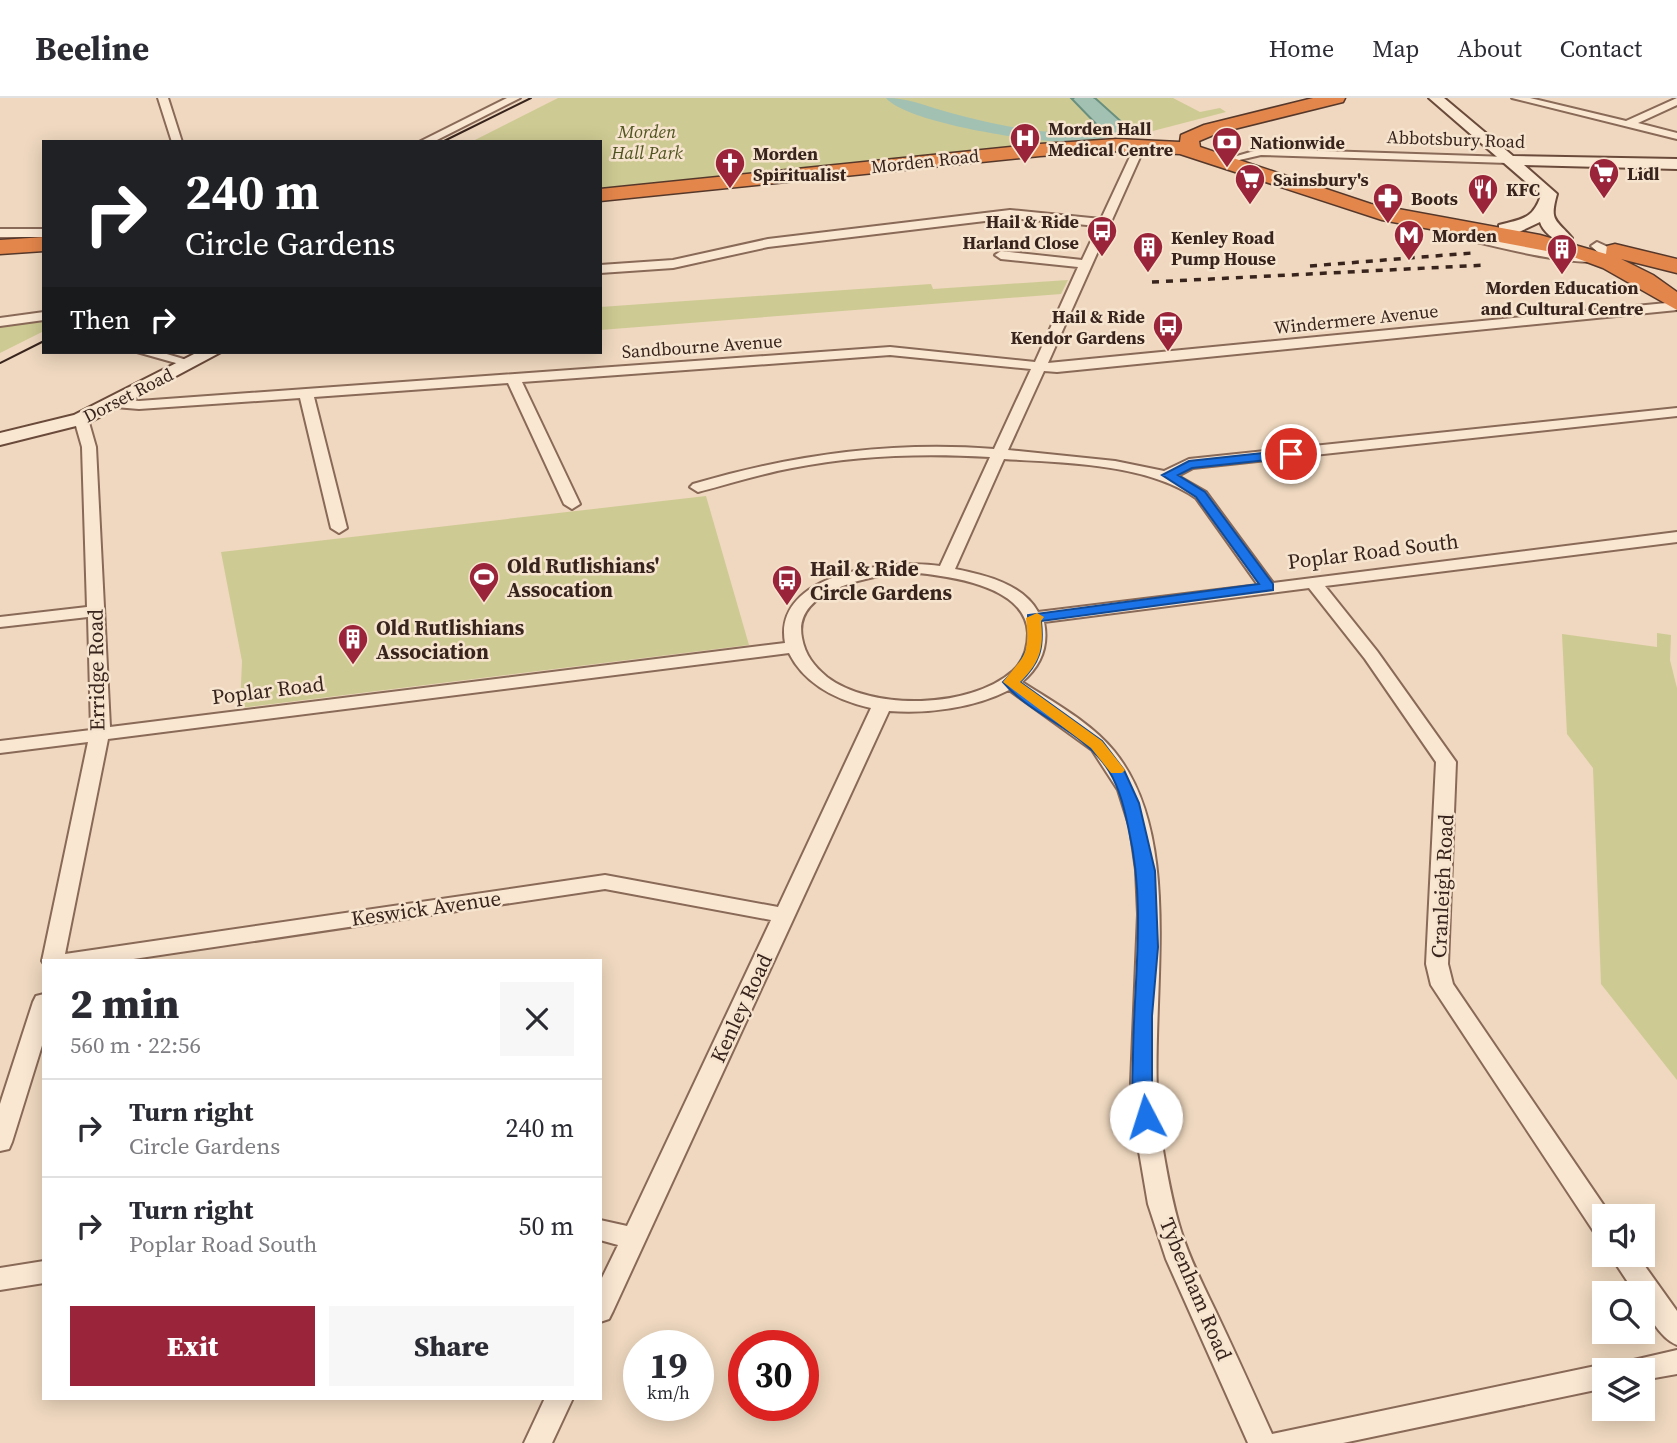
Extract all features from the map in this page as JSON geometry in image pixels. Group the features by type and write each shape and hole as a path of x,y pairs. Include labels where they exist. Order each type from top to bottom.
{"highway":[{"path":"1178,143 1193,127 1315,98"},
{"path":"1178,143 1211,129 1336,98"},
{"name":"Morden Road","path":"1040,150 1045,147 1105,141 1178,143"},
{"path":"1178,143 1235,158 1381,207 1506,228 1539,222 1562,241"},
{"path":"1178,143 1392,215 1562,241 1600,253 1673,265"},
{"name":"Morden Road","path":"602,195 1040,150 1178,143"},
{"path":"0,247 42,244"},
{"path":"1600,253 1677,304"},
{"path":"1637,276 1636,272 1644,267 1673,265"}],"main road":[{"path":"1436,98 1549,194 1539,222"},
{"name":"Dorset Road","path":"81,419 208,354"}],"street":[{"path":"163,98 176,140"},
{"path":"428,140 515,98"},
{"path":"1520,98 1677,136"},
{"path":"1628,124 1677,101"},
{"path":"1575,121 1586,114"},
{"path":"946,570 1140,146"},
{"name":"Abbotsbury Road","path":"1235,158 1261,152 1677,164"},
{"path":"602,269 673,264 768,243 1010,214 1106,223"},
{"path":"1392,215 1549,254 1600,253"},
{"path":"0,233 42,233"},
{"path":"1001,255 1087,264"},
{"name":"Windermere Avenue","path":"1039,367 1146,360 1677,304"},
{"path":"0,323 42,316"},
{"name":"Sandbourne Avenue","path":"115,403 139,405 306,395 900,351 1039,367"},
{"path":"152,354 190,363"},
{"path":"514,380 572,504"},
{"path":"306,395 339,528"},
{"path":"1168,475 1189,464 1677,412"},
{"name":"Dorset Road","path":"0,439 81,419"},
{"name":"Erridge Road","path":"53,959 99,735 89,446 81,419"},
{"path":"698,487 757,470 842,455 906,451 1000,452 1168,475 1201,495 1268,587"},
{"name":"Poplar Road South","path":"1033,618 1677,537"},
{"path":"906,567 946,570 989,581 1006,590 1033,618 1037,645 1024,670 1010,682 982,695 935,705 883,705 846,694 821,681 801,663 793,647 792,623 805,602 830,584 867,572 906,567"},
{"name":"Cranleigh Road","path":"1313,582 1371,655 1446,762 1437,964 1442,985 1592,1209"},
{"path":"0,622 95,611"},
{"name":"Poplar Road","path":"0,747 793,647"},
{"name":"Tybenham Road","path":"1010,682 1102,750 1116,770 1131,803 1147,871 1149,947 1143,1016 1143,1083 1162,1210 1175,1250 1262,1443"},
{"name":"Kenley Road","path":"602,1307 883,705"},
{"name":"Keswick Avenue","path":"81,959 605,882 783,915"},
{"path":"0,1142 42,1008"},
{"path":"602,1230 633,1238"},
{"path":"1631,1267 1677,1333"},
{"path":"0,1279 42,1272"},
{"path":"1655,1366 1677,1362"},
{"path":"1282,1443 1592,1380"},
{"path":"538,1443 558,1400"}],"green space":[{"name":"Morden Hall Park","path":"558,98 1071,98 1104,132 1106,138 602,189 602,140 475,140"},
{"path":"1095,98 1173,98 1200,112 1220,108 1226,112 1149,132 1119,122"},
{"path":"1068,280 1061,294 602,330 602,307 931,284 933,289"},
{"path":"42,320 42,332 0,353 0,326"},
{"name":"Old Rutlishians' Assocation","path":"706,496 749,645 240,708 242,661 221,552"},
{"path":"1657,633 1671,635 1670,660 1677,688 1677,1080 1601,984 1593,768 1567,734 1562,634 1657,647"}],"shaded area":[{"path":"1071,98 1095,98 1125,125 1104,132"}],"waterway":[{"path":"895,98 937,115 1001,129 1066,137 1109,132 1109,123 1083,98"}],"tram line":[{"path":"446,140 531,98"},
{"path":"0,363 42,342"}],"railway":[{"path":"1310,266 1472,253"},
{"path":"1152,282 1486,265"}],"slow traffic":[{"path":"1037,617 1033,618 1037,645 1024,670 1010,682 1097,745 1117,770"}],"place":[{"name":"Morden Hall Medical Centre","path":"1025,165"},
{"name":"Nationwide","path":"1227,169"},
{"name":"Morden Spiritualist","path":"730,190"},
{"name":"Lidl","path":"1604,200"},
{"name":"Sainsbury's","path":"1250,206"},
{"name":"KFC","path":"1483,216"},
{"name":"Boots","path":"1388,225"},
{"name":"Hail & Ride Harland Close","path":"1102,258"},
{"name":"Morden","path":"1409,262"},
{"name":"Kenley Road Pump House","path":"1148,274"},
{"name":"Morden Education and Cultural Centre","path":"1562,276"},
{"name":"Hail & Ride Kendor Gardens","path":"1168,353"},
{"name":"Old Rutlishians' Assocation","path":"484,604"},
{"name":"Hail & Ride Circle Gardens","path":"787,607"},
{"name":"Old Rutlishians Association","path":"353,666"}],"route":[{"path":"1146,1117 1143,1016 1149,947 1147,871 1131,803 1108,756 1097,745 1010,682 1024,670 1037,645 1033,618 1268,587 1201,495 1168,475 1189,464 1291,454"}]}
